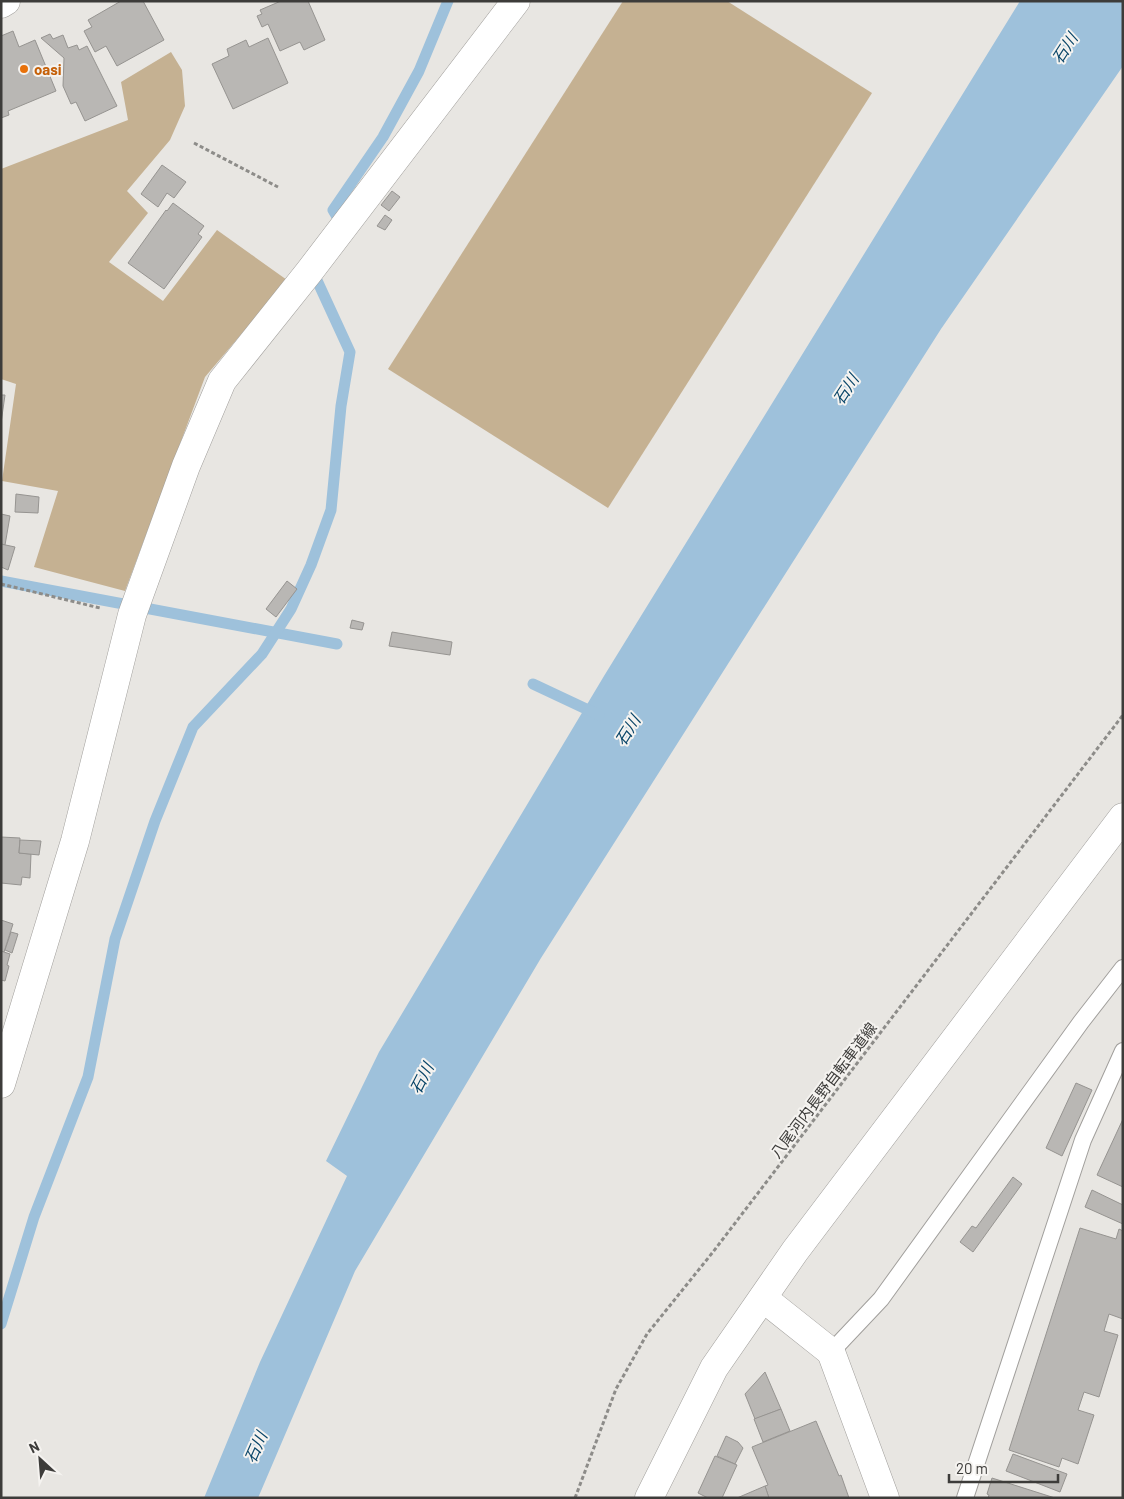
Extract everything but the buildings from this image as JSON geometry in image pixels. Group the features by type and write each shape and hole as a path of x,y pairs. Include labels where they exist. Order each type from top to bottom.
{"street":[{"path":"1,4 6,1"},
{"path":"1,1084 75,841 132,616 186,466 222,381 344,227 516,1"},
{"path":"650,1498 714,1368 762,1298 795,1251 1123,817"},
{"path":"762,1298 831,1352 885,1498"}],"lane":[{"path":"831,1352 881,1299 1081,1022 1123,968"},
{"path":"965,1498 1083,1140 1123,1051"}],"path":[{"path":"194,143 278,187"},
{"path":"1,584 132,616"},
{"name":"八尾河内長野自転車道線","path":"575,1498 616,1390 647,1334 713,1252 1123,715"}],"shaded area":[{"path":"623,1 727,1 872,93 608,508 388,369"},
{"path":"171,52 182,70 185,106 170,140 127,191 148,213 109,262 163,301 217,230 287,280 205,377 125,591 34,567 58,491 2,481 16,384 1,379 1,169 128,120 121,82"}],"water":[{"name":"石川","path":"1020,1 1123,1 1123,66 941,329 541,958 355,1271 258,1498 204,1498 260,1362 347,1176 326,1161 379,1052 604,676"}],"waterway":[{"path":"343,227 333,210 383,137 419,71 448,1"},
{"path":"1,1324 34,1217 88,1077 115,939 155,821 193,727 262,654 291,609 311,565 331,510 341,406 350,352 315,276 320,269"},
{"path":"1,581 337,644"},
{"path":"533,684 599,715"}],"place":[{"name":"oasi","path":"24,69"}]}
